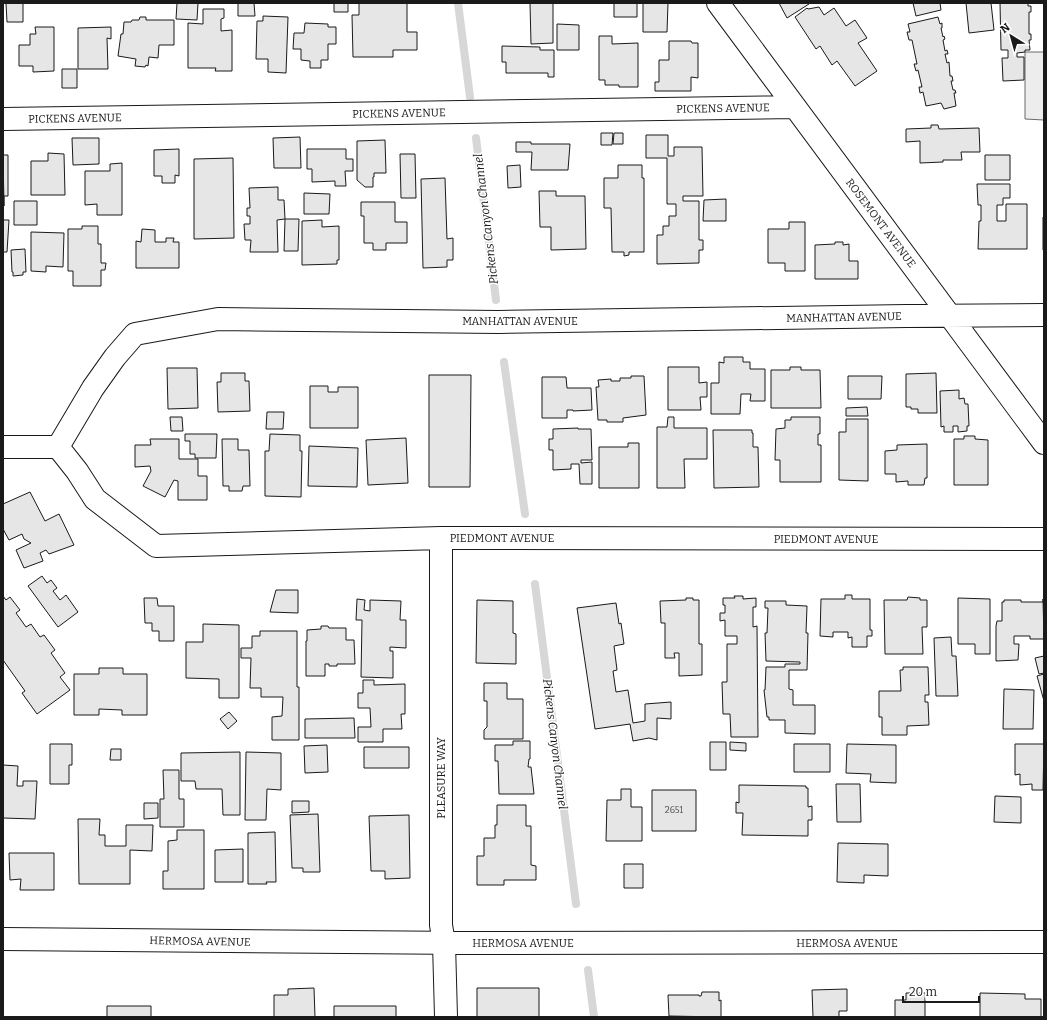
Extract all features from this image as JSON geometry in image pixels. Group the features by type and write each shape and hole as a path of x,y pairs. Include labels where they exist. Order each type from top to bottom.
{"street":[{"name":"ROSEMONT AVENUE","path":"718,3 1044,443"},
{"name":"PICKENS AVENUE","path":"3,119 795,107"},
{"name":"MANHATTAN AVENUE","path":"58,446 93,388 115,357 135,334 218,319 499,322 1044,315"},
{"path":"3,446 58,446"},
{"name":"PIEDMONT AVENUE","path":"58,446 77,471 95,499 156,546 441,538 1044,539"},
{"name":"PLEASURE WAY","path":"441,538 441,925 444,943 446,1017"},
{"name":"HERMOSA AVENUE","path":"3,939 444,943 1044,942"}],"shaded area":[{"path":"1025,52 1044,52 1044,120 1025,119"}],"building":[{"path":"6,3 23,3 23,22 7,22"},
{"path":"177,3 198,3 197,20 176,19"},
{"path":"238,3 254,3 255,16 238,16"},
{"path":"334,3 348,3 348,12 334,12"},
{"path":"359,3 407,3 407,32 417,32 417,50 393,50 393,57 353,57 352,15 359,15"},
{"path":"530,3 553,3 553,43 531,44"},
{"path":"614,3 637,3 637,17 614,17"},
{"path":"643,3 668,3 667,32 643,32"},
{"path":"779,3 808,3 809,4 787,18"},
{"path":"913,3 940,3 941,10 916,16"},
{"path":"966,3 991,3 994,30 969,33"},
{"path":"1000,3 1028,3 1028,6 1031,6 1031,12 1029,12 1029,34 1031,34 1031,40 1029,40 1030,50 1017,53 1017,57 1024,57 1024,80 1003,81 1002,58 1008,58 1008,50 1001,50"},
{"path":"819,7 824,15 834,8 846,26 855,20 867,38 858,43 877,71 855,86 837,61 832,65 820,46 816,49 795,17 807,8"},
{"path":"203,9 224,9 224,18 221,19 221,31 232,30 232,71 215,71 216,68 188,68 188,23 203,24"},
{"path":"263,16 288,17 286,73 268,72 268,59 256,59 257,21 263,21"},
{"path":"140,17 146,17 146,20 174,20 174,45 159,45 158,58 149,57 148,66 146,65 145,67 135,66 136,59 118,56 124,22 139,20"},
{"path":"938,17 940,24 942,23 941,28 945,39 943,40 945,51 947,50 948,54 945,54 947,63 949,62 950,76 952,76 953,81 951,81 953,90 955,90 956,93 954,93 956,106 944,109 941,103 926,106 923,92 920,93 919,87 922,87 918,70 916,71 914,64 917,64 912,40 909,40 907,32 910,32 908,24"},
{"path":"305,23 328,24 328,27 336,27 336,44 328,44 328,60 321,60 321,68 310,68 310,61 301,60 301,49 293,49 294,33 304,33"},
{"path":"557,24 579,25 579,50 557,50"},
{"path":"35,27 54,27 54,71 33,72 33,66 19,66 19,45 30,45 30,34 36,34"},
{"path":"111,27 111,39 107,38 108,69 78,69 78,28"},
{"path":"599,36 612,36 612,44 638,43 638,87 605,85 605,80 599,80"},
{"path":"669,41 691,41 692,43 698,43 698,78 691,77 691,91 655,91 655,82 659,82 659,60 669,60"},
{"path":"502,46 540,47 540,50 554,50 554,77 548,77 548,73 506,73 506,62 502,62"},
{"path":"62,69 77,69 77,88 62,88"},
{"path":"931,125 938,125 939,129 979,128 980,152 961,152 962,160 943,160 943,162 920,163 920,141 906,142 906,129 931,128"},
{"path":"601,133 613,133 612,145 601,145"},
{"path":"614,133 623,133 623,144 613,144"},
{"path":"646,135 668,135 668,156 674,156 674,147 702,147 703,196 683,196 683,201 699,201 699,240 703,240 703,250 699,250 699,263 657,264 657,235 663,235 663,226 669,226 669,216 676,216 676,204 667,204 667,158 646,158"},
{"path":"300,137 301,168 274,168 273,138"},
{"path":"72,138 99,138 99,164 73,165"},
{"path":"385,140 386,173 374,173 373,187 365,187 357,180 357,141"},
{"path":"516,142 531,142 531,144 570,144 568,170 531,170 532,152 516,152"},
{"path":"179,149 179,176 175,175 175,183 162,183 162,176 154,176 154,150"},
{"path":"307,149 346,149 346,159 353,159 353,171 345,171 346,186 335,186 335,181 312,182 312,169 307,169"},
{"path":"48,153 64,154 65,195 31,195 31,161 48,161"},
{"path":"400,154 415,154 416,198 401,198"},
{"path":"3,155 8,155 8,196 4,196 4,206"},
{"path":"985,155 1010,155 1010,180 985,180"},
{"path":"233,158 234,238 194,239 194,159"},
{"path":"122,163 122,215 97,215 97,204 85,205 85,171 110,171 110,164"},
{"path":"520,165 521,187 508,188 507,166"},
{"path":"618,165 642,165 642,178 644,178 644,252 629,252 629,255 624,256 624,252 612,252 611,208 604,208 604,178 618,178"},
{"path":"445,178 447,239 453,238 453,260 447,260 447,267 423,268 421,179"},
{"path":"977,184 1010,184 1010,198 1003,198 1003,205 997,205 997,221 1006,221 1006,204 1027,204 1027,249 978,249 981,205 978,205"},
{"path":"278,187 278,200 284,200 285,219 277,220 278,252 250,252 251,240 245,240 244,224 250,224 250,216 247,216 247,208 250,208 249,188"},
{"path":"539,191 556,191 556,196 585,196 586,249 551,250 551,227 540,227"},
{"path":"304,193 330,194 329,214 304,214"},
{"path":"726,199 726,221 703,221 704,200"},
{"path":"14,201 37,201 37,225 14,225"},
{"path":"361,202 395,202 395,222 407,222 407,243 386,243 386,250 373,250 373,243 364,243 364,216 361,216"},
{"path":"1044,217 1044,250 1043,250"},
{"path":"285,219 299,219 298,251 284,251"},
{"path":"3,220 9,220 7,252 3,252"},
{"path":"322,220 322,227 339,226 339,260 337,260 337,264 302,265 302,221"},
{"path":"789,222 805,222 805,271 785,271 785,263 768,263 768,229 789,229"},
{"path":"82,226 98,226 98,244 101,244 101,263 106,263 105,270 101,270 101,286 73,286 73,271 68,271 68,229 82,229"},
{"path":"142,229 155,230 155,242 166,242 166,238 174,238 173,242 179,242 179,268 136,268 136,241 141,242"},
{"path":"31,232 64,233 63,267 46,266 46,272 31,271"},
{"path":"835,242 843,242 843,245 849,244 849,261 858,261 858,279 815,279 815,245 835,244"},
{"path":"25,249 26,272 23,272 23,275 13,276 11,250"},
{"path":"724,357 743,357 743,362 750,362 750,369 765,369 765,401 750,401 751,394 741,394 740,414 711,414 711,383 719,383 719,362 724,363"},
{"path":"668,367 699,367 699,383 707,382 707,397 700,397 701,410 668,410"},
{"path":"790,367 801,367 801,370 820,370 821,408 771,408 771,370 790,370"},
{"path":"167,368 197,368 198,408 168,409"},
{"path":"221,373 245,373 245,381 249,381 250,411 218,412 217,382 221,382"},
{"path":"936,373 937,413 918,413 918,409 906,407 906,374"},
{"path":"429,375 471,375 470,487 429,487"},
{"path":"631,376 644,376 646,415 623,418 623,422 607,422 607,420 598,420 596,387 599,387 598,380 611,379 611,381 620,381 620,378 631,378"},
{"path":"848,376 882,376 881,399 848,399"},
{"path":"542,377 566,377 567,388 591,388 592,410 567,410 567,418 542,418"},
{"path":"310,386 328,386 328,392 338,392 338,387 358,387 358,428 310,428"},
{"path":"959,390 959,399 964,398 965,404 968,404 969,426 967,426 967,431 958,432 958,426 953,426 953,432 944,432 944,426 941,427 940,391"},
{"path":"867,407 868,416 846,416 846,408"},
{"path":"267,412 284,412 283,429 266,429"},
{"path":"170,417 182,417 183,431 171,431"},
{"path":"668,417 674,417 674,428 707,428 707,459 684,459 685,488 657,488 657,427 667,427"},
{"path":"791,417 820,417 820,434 818,434 818,445 821,445 821,482 780,482 780,460 775,460 776,429 785,428 785,420 791,420"},
{"path":"846,419 868,419 868,481 839,480 839,432 846,432"},
{"path":"553,429 591,429 592,460 581,460 581,463 592,462 592,484 580,484 579,464 571,464 571,469 553,470 553,450 549,450 549,439 553,439"},
{"path":"713,430 752,430 753,447 758,447 759,487 714,488"},
{"path":"185,434 217,434 216,458 195,458 195,454 190,454 190,441 185,441"},
{"path":"270,434 300,435 300,451 302,451 301,497 265,496 265,451 269,451"},
{"path":"964,436 975,436 975,439 988,440 988,485 954,485 954,439 964,439"},
{"path":"406,438 408,483 368,485 366,440"},
{"path":"150,439 179,439 179,459 198,459 198,476 207,476 207,500 178,500 178,481 174,480 165,497 143,486 151,471 150,466 135,467 135,445 151,445"},
{"path":"222,439 238,439 238,450 249,450 250,486 243,486 242,491 229,491 229,486 223,486"},
{"path":"628,443 639,443 639,488 599,488 599,447 628,447"},
{"path":"927,444 927,478 925,478 924,485 908,485 908,481 896,482 896,474 885,474 885,451 897,450 897,445"},
{"path":"309,446 358,448 357,487 308,486"},
{"path":"30,492 45,521 59,514 74,545 49,554 46,550 40,553 43,561 24,568 16,550 31,543 24,539 22,534 9,540 3,529 3,504"},
{"path":"42,576 47,583 51,580 57,588 53,591 60,600 66,595 78,612 58,627 28,586"},
{"path":"276,590 298,590 298,613 270,612"},
{"path":"845,595 852,595 852,599 870,599 870,630 872,630 872,636 867,636 867,647 852,647 852,637 848,638 848,632 833,632 833,637 820,636 821,599 845,599"},
{"path":"3,596 6,600 10,597 20,610 16,613 26,627 31,624 40,637 44,635 55,650 51,653 65,673 60,677 70,690 37,714 22,693 25,691 3,660"},
{"path":"734,596 743,596 743,599 756,598 756,607 753,607 753,627 757,626 758,737 731,737 730,714 723,714 722,682 727,682 727,644 737,644 737,636 725,636 725,620 720,621 720,613 725,613 723,598 735,598"},
{"path":"908,597 927,600 927,627 922,627 923,654 885,654 884,600 907,600"},
{"path":"144,598 157,598 158,606 174,606 174,641 159,641 159,631 152,631 152,623 145,623"},
{"path":"686,598 699,600 699,644 702,644 702,675 679,676 679,653 674,653 675,658 665,658 665,623 661,623 660,601 686,600"},
{"path":"958,598 990,599 990,654 975,654 975,644 958,644"},
{"path":"357,599 365,600 364,610 370,611 370,600 401,601 400,620 406,620 406,648 390,647 390,651 393,651 393,678 361,677 362,620 356,620"},
{"path":"1043,599 1044,639 1030,639 1030,636 1014,636 1014,644 1019,644 1018,660 996,661 996,626 997,621 1002,621 1002,602 1004,602 1004,600 1021,600 1021,602 1043,602"},
{"path":"477,600 513,601 513,633 516,634 516,664 476,663"},
{"path":"765,601 786,601 786,605 807,606 807,670 789,670 789,689 793,690 793,705 815,705 815,734 785,733 785,720 769,720 769,717 767,717 764,690 766,667 785,667 785,664 800,664 800,662 766,661 765,633 767,633 768,608 765,608"},
{"path":"616,603 624,644 614,646 617,670 613,671 616,692 628,690 633,723 645,721 645,704 671,702 671,719 657,718 657,740 649,738 633,741 630,724 595,729 577,608"},
{"path":"203,624 239,625 239,698 219,698 219,679 186,678 186,642 203,642"},
{"path":"321,626 328,626 329,628 346,628 346,640 354,640 355,664 337,664 337,666 329,666 329,664 325,664 325,676 306,676 307,630 321,629"},
{"path":"260,631 297,631 299,740 272,740 272,717 282,716 283,697 261,697 261,688 250,688 251,658 241,658 241,648 252,648 252,636 260,636"},
{"path":"951,637 952,656 956,656 958,696 936,696 934,638"},
{"path":"1044,656 1044,673 1039,674 1035,658"},
{"path":"903,667 928,667 929,695 925,695 925,702 928,702 929,725 907,726 907,735 882,735 882,717 879,717 879,691 901,691 900,670 903,670"},
{"path":"99,668 123,668 123,674 147,674 147,715 122,715 122,710 99,709 99,715 74,715 74,674 99,674"},
{"path":"1044,674 1044,701 1037,676"},
{"path":"363,680 374,680 374,685 405,684 405,714 401,714 402,729 383,729 383,742 358,742 358,727 371,727 370,708 358,708 358,693 363,693"},
{"path":"484,683 507,683 507,699 523,699 523,739 484,739 484,730 487,727 487,701 484,701"},
{"path":"1004,689 1034,690 1033,729 1003,729"},
{"path":"229,712 237,721 228,729 220,719"},
{"path":"354,718 355,738 305,738 305,719"},
{"path":"513,741 530,741 530,759 528,767 531,767 534,794 499,794 498,761 495,761 495,745 513,745"},
{"path":"710,742 726,742 726,770 710,770"},
{"path":"730,742 746,743 746,751 730,750"},
{"path":"50,744 72,744 72,765 69,765 69,784 50,784"},
{"path":"794,744 830,744 830,772 794,772"},
{"path":"847,744 896,745 896,783 870,782 871,774 846,773"},
{"path":"1015,744 1044,744 1043,790 1032,790 1032,784 1020,785 1020,774 1015,775"},
{"path":"327,745 328,772 305,773 304,746"},
{"path":"364,747 409,747 409,768 364,768"},
{"path":"111,749 121,749 121,760 110,760"},
{"path":"240,752 240,815 223,815 222,789 196,789 195,781 181,781 181,753"},
{"path":"246,752 281,753 281,790 267,789 266,820 245,820"},
{"path":"3,765 18,766 17,786 23,786 23,781 37,781 35,819 3,818"},
{"path":"163,770 179,770 179,799 184,799 184,827 160,827 160,799 164,799"},
{"path":"836,784 860,784 861,822 837,822"},
{"path":"739,785 806,786 806,788 808,788 808,807 812,806 812,820 808,820 808,836 742,835 743,813 736,813 736,802 739,803"},
{"path":"621,789 631,789 631,807 642,807 642,841 606,841 607,800 621,800"},
{"path":"652,790 696,790 696,831 652,831"},
{"path":"995,796 1021,797 1021,823 994,822"},
{"path":"292,801 309,801 309,812 292,813"},
{"path":"144,803 158,803 158,818 144,819"},
{"path":"497,805 526,805 526,826 531,826 531,865 536,866 536,880 504,880 504,885 477,885 477,856 484,856 484,838 495,838 495,825 497,825"},
{"path":"318,814 320,872 303,872 303,868 292,868 290,815"},
{"path":"409,815 410,878 385,879 385,871 371,871 369,816"},
{"path":"78,819 100,819 99,835 105,835 105,846 126,846 126,825 153,825 152,851 130,850 130,884 79,884"},
{"path":"177,830 204,830 204,889 163,889 163,871 168,871 168,841 177,840"},
{"path":"275,832 276,882 266,882 267,884 248,884 248,833"},
{"path":"838,843 888,844 888,876 864,875 864,883 837,882"},
{"path":"243,849 243,882 215,882 215,850"},
{"path":"9,853 54,853 54,890 20,890 21,879 10,880"},
{"path":"624,864 643,864 643,888 624,888"},
{"path":"314,988 315,1017 274,1017 274,995 288,995 288,989"},
{"path":"477,988 539,988 539,1017 477,1017"},
{"path":"847,989 847,1011 839,1011 839,1017 813,1017 812,990"},
{"path":"702,992 719,992 719,1001 721,1000 721,1017 669,1016 668,995 701,996"},
{"path":"906,993 925,993 925,1017 895,1017 895,1000 906,1000"},
{"path":"980,993 1025,994 1025,999 1041,999 1041,1017 980,1017"},
{"path":"107,1006 151,1006 151,1017 107,1017"},
{"path":"334,1006 396,1006 396,1017 334,1017"}],"waterway":[{"name":"Pickens Canyon Channel","path":"458,3 470,97"},
{"name":"Pickens Canyon Channel","path":"476,138 496,300"},
{"name":"Pickens Canyon Channel","path":"504,362 525,514"},
{"name":"Pickens Canyon Channel","path":"535,584 576,904"},
{"name":"Pickens Canyon Channel","path":"588,970 594,1017"}]}
